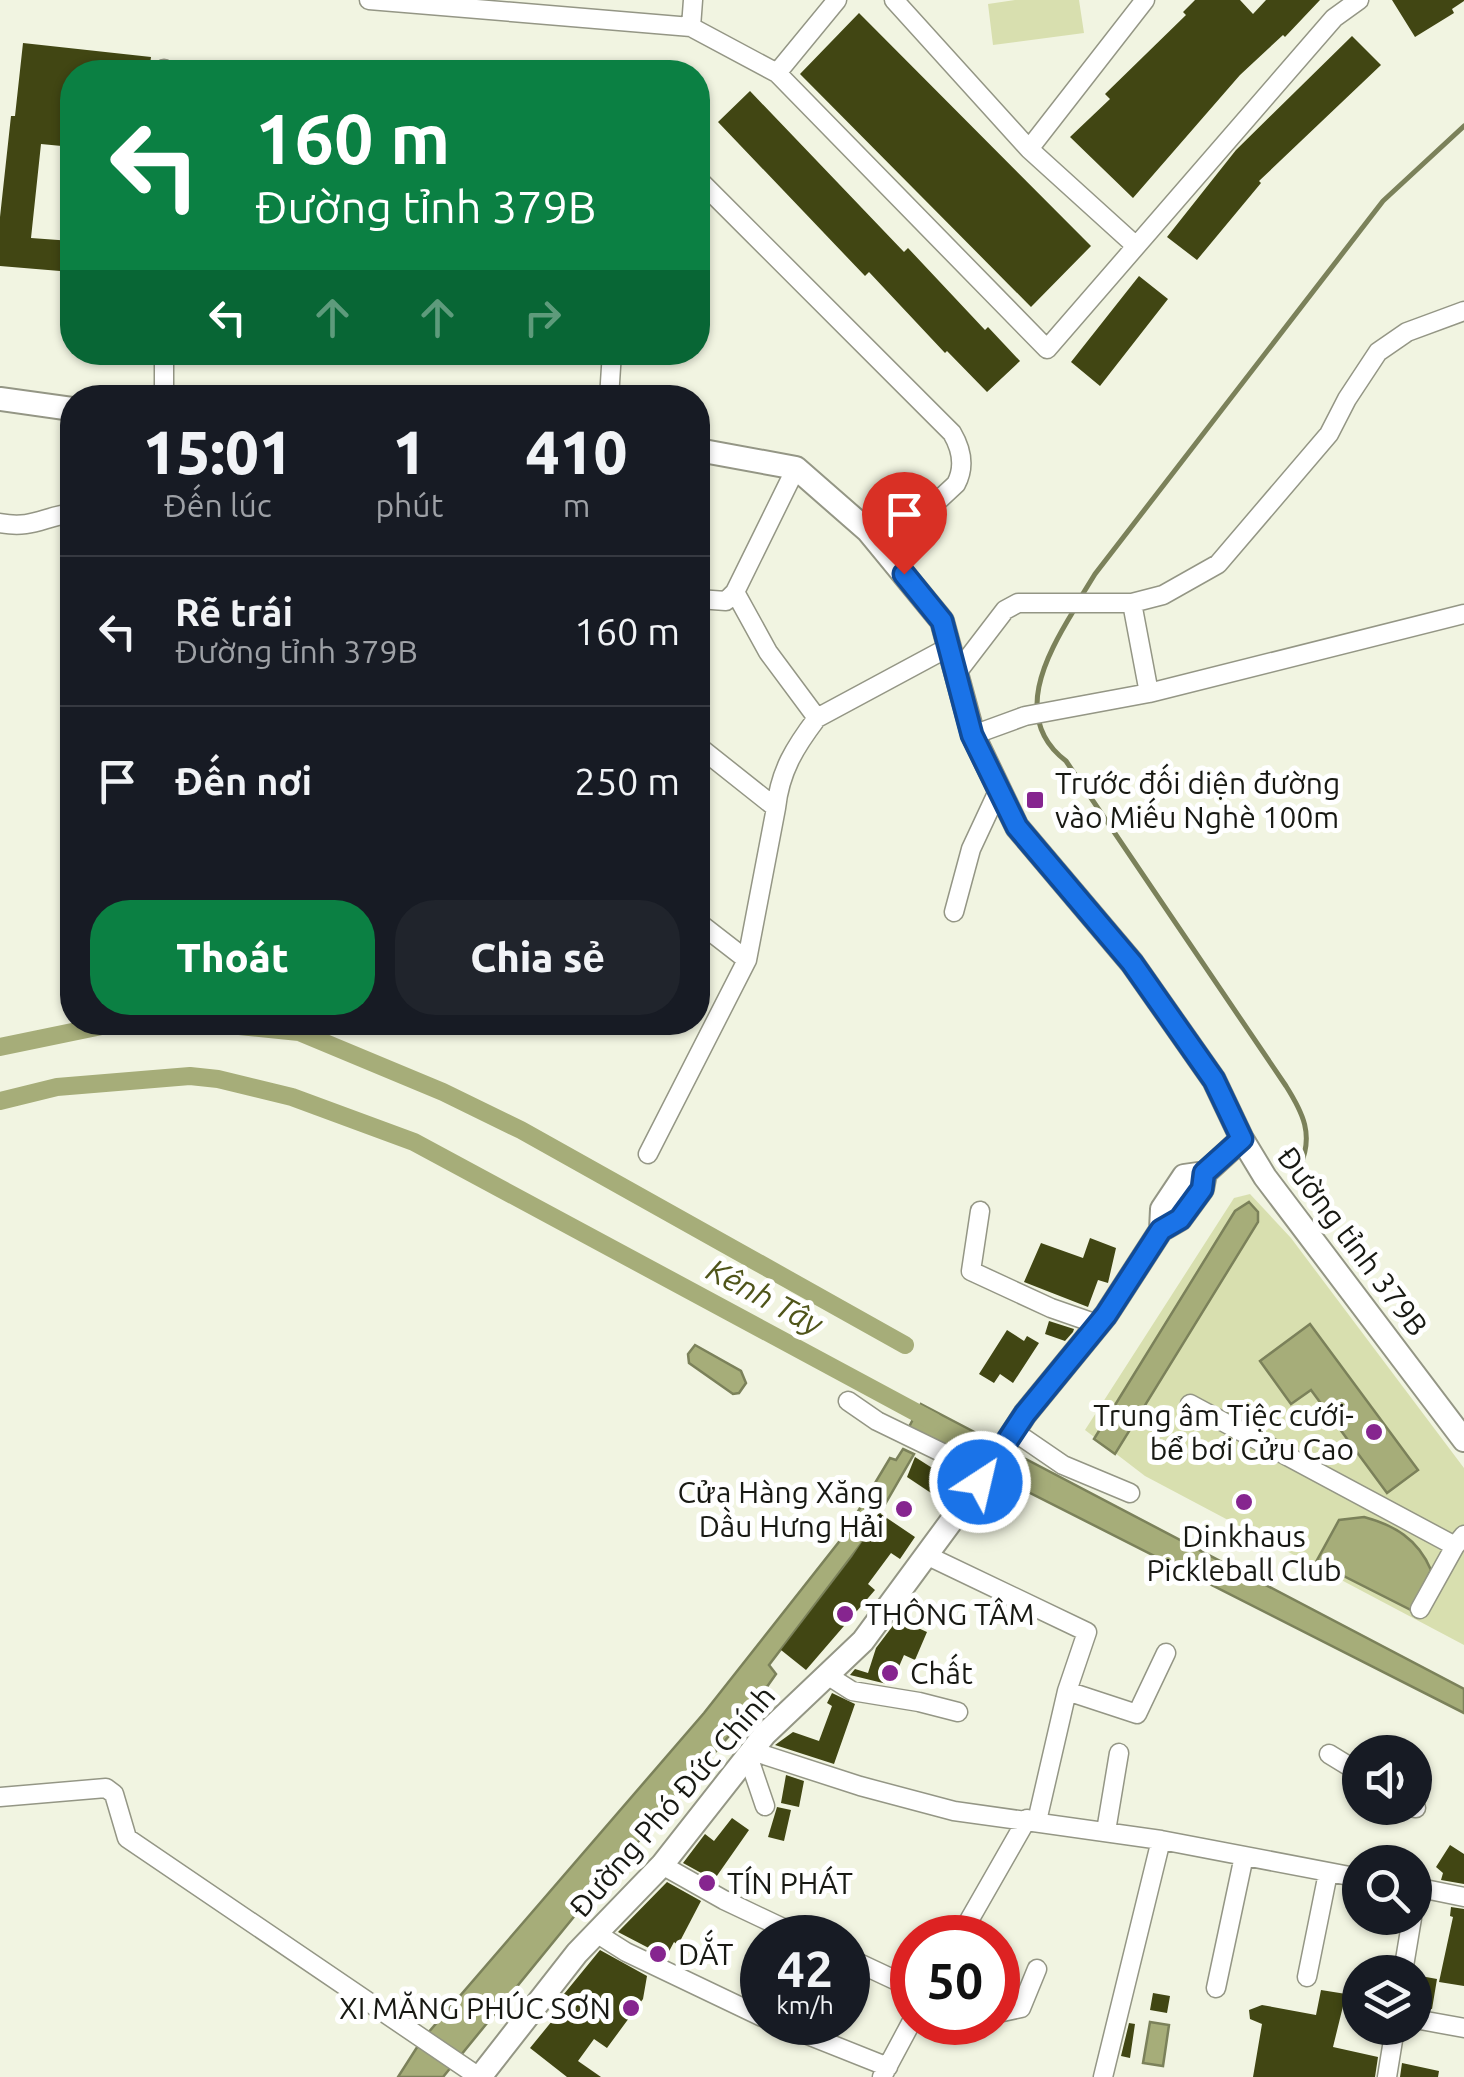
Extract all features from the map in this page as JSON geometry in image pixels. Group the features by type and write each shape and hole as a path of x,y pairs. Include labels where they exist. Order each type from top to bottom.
{"main road":[{"path":"0,399 60,407"},
{"path":"710,452 796,468"},
{"name":"Đường tỉnh 379B","path":"796,468 868,531 942,621 972,735 1017,827 1132,963 1214,1080 1242,1139 1266,1177 1464,1440"},
{"name":"Đường Phó Đức Chính","path":"479,2077 596,1934 662,1865 765,1734 863,1641 984,1477 1019,1436 1025,1414 1096,1324 1161,1230 1162,1209 1184,1176 1204,1173 1242,1139"}],"street":[{"path":"369,0 691,27 777,72 1048,348 1334,18 1356,1"},
{"path":"691,27 692,0"},
{"path":"777,72 837,0"},
{"path":"894,0 1029,149 1136,246"},
{"path":"1029,149 1146,0"},
{"path":"710,195 959,444 962,474 956,484 884,551"},
{"path":"956,674 1005,610 1018,603 1126,604 1162,595 1218,564 1329,434 1346,399 1378,352 1407,332 1464,311"},
{"path":"710,599 726,600 735,592 796,468"},
{"path":"0,523 38,524 60,515"},
{"path":"735,592 768,652 817,718"},
{"path":"1126,604 1149,693"},
{"path":"972,735 1025,716 1149,693 1464,614"},
{"path":"710,1034 748,960 778,786 790,754 817,718 949,647"},
{"path":"710,756 776,808"},
{"path":"954,912 971,849 999,789"},
{"path":"710,931 748,960"},
{"path":"648,1154 709,1035"},
{"path":"980,1210 970,1271 1096,1324"},
{"path":"848,1401 877,1421 984,1477"},
{"path":"1190,1404 1460,1540 1420,1610"},
{"path":"1019,1436 1062,1464 1130,1493"},
{"path":"928,1556 1087,1632 1032,1820 973,1915"},
{"path":"1067,1692 1137,1714 1166,1653"},
{"path":"827,1675 852,1691 958,1712"},
{"path":"750,1753 765,1806"},
{"path":"750,1753 954,1810 1161,1840 1342,1875"},
{"path":"1106,1831 1119,1753"},
{"path":"1329,1754 1342,1762"},
{"path":"0,1798 106,1788 114,1794 122,1827 139,1835 479,2077"},
{"path":"1104,2077 1161,1840"},
{"path":"1216,1988 1244,1856"},
{"path":"662,1865 756,1915"},
{"path":"1307,1977 1328,1873"},
{"path":"1432,1891 1464,1898"},
{"path":"596,1934 740,2006"},
{"path":"1020,2008 1037,1969"},
{"path":"1432,2022 1464,2028"},
{"path":"826,2045 885,2072 899,2045"},
{"path":"1387,2077 1392,2045"}],"shaded area":[{"path":"1079,0 1084,33 993,45 988,4"},
{"path":"1250,1194 1291,1238 1464,1468 1464,1645 1145,1476 1085,1430 1234,1198"},
{"path":"1249,1202 1258,1212 1258,1222 1115,1454 1094,1439 1235,1211"},
{"path":"1310,1324 1418,1470 1387,1493 1311,1390 1291,1404 1260,1361"},
{"path":"695,1345 741,1371 746,1383 739,1393 733,1394 689,1363 688,1354"},
{"path":"921,1404 1464,1689 1464,1713 975,1465 909,1427"},
{"path":"903,1449 914,1454 880,1513 875,1510 861,1531 867,1536 769,1665 776,1674 747,1715 443,2077 398,2077 421,2041 704,1713 842,1538 890,1458 896,1460"},
{"path":"1364,1517 1404,1535 1426,1559 1431,1570 1411,1610 1316,1562 1339,1520"},
{"path":"1150,2022 1169,2025 1163,2066 1143,2063"}],"building":[{"path":"1195,0 1240,0 1253,14 1266,0 1320,0 1285,37 1240,75 1133,198 1070,137 1110,99 1105,94 1186,15 1183,12"},
{"path":"1392,0 1464,1 1452,9 1454,13 1415,37"},
{"path":"859,13 1091,246 1031,307 800,74"},
{"path":"1352,36 1381,65 1259,181 1197,260 1167,237 1236,150"},
{"path":"23,43 151,57 60,60 60,146 41,144 31,238 60,240 60,271 0,266 0,217 11,116 15,116"},
{"path":"750,91 904,252 908,248 985,330 988,327 1020,361 987,392 869,272 865,276 718,122"},
{"path":"1139,276 1168,299 1100,386 1071,362"},
{"path":"1090,1238 1116,1248 1108,1283 1098,1280 1088,1307 1024,1282 1041,1243 1083,1258"},
{"path":"1049,1321 1074,1329 1073,1332 1065,1341 1045,1334"},
{"path":"1007,1330 1024,1341 1027,1336 1039,1343 1013,1383 1000,1374 994,1383 979,1374"},
{"path":"915,1457 948,1478 937,1497 907,1477"},
{"path":"875,1510 915,1537 900,1559 891,1553 868,1584 875,1590 806,1670 781,1650 852,1557 866,1536 860,1531"},
{"path":"898,1619 927,1632 915,1660 904,1655 891,1685 850,1675 855,1669 868,1673 876,1648"},
{"path":"832,1693 855,1704 834,1764 775,1745 793,1732 819,1741 832,1706 827,1703"},
{"path":"786,1775 804,1781 799,1807 781,1803"},
{"path":"777,1807 791,1810 784,1841 768,1837"},
{"path":"732,1818 749,1830 714,1880 683,1863 705,1834 714,1841"},
{"path":"1450,1845 1464,1854 1464,1884 1441,1880 1443,1873 1436,1867"},
{"path":"667,1882 701,1901 678,1945 674,1942 666,1957 618,1932"},
{"path":"1451,1907 1464,1909 1464,1986 1439,1982 1453,1917"},
{"path":"600,1950 647,1976 643,1999 607,2048 594,2039 578,2061 601,2077 567,2077 530,2048 570,1999 564,1994"},
{"path":"1432,1978 1437,1979 1432,2009"},
{"path":"1321,1990 1342,1993 1333,2047 1378,2057 1375,2077 1253,2077 1262,2024 1250,2019 1249,2010 1262,2005 1316,2015"},
{"path":"1153,1993 1170,1996 1167,2013 1150,2010"},
{"path":"1129,2023 1135,2024 1130,2058 1121,2056"},
{"path":"1402,2063 1439,2071 1438,2077 1400,2077"}],"waterway":[{"path":"1079,600 1095,574 1383,201 1464,126"},
{"path":"1074,610 1053,647 1039,687 1040,726 1292,1096 1306,1134 1300,1166"},
{"path":"0,1047 60,1035"},
{"path":"306,1035 443,1092 521,1130 905,1345"},
{"name":"Kênh Tây","path":"0,1101 57,1087 190,1076 292,1097 414,1142 934,1422"}],"place":[{"name":"Trước đối diện đường vào Miếu Nghè 100m","path":"1035,800"},
{"name":"Trung âm Tiệc cưới- bể bơi Cửu Cao","path":"1374,1432"},
{"name":"Dinkhaus Pickleball Club","path":"1244,1502"},
{"name":"Cửa Hàng Xăng Dầu Hưng Hải","path":"904,1509"},
{"name":"THÔNG TÂM","path":"845,1614"},
{"name":"Chất","path":"890,1673"},
{"name":"TÍN PHÁT","path":"707,1883"},
{"name":"DẮT","path":"658,1954"},
{"name":"XI MĂNG PHÚC SƠN","path":"631,2008"}],"route":[{"path":"904,574 942,621 972,735 1017,827 1132,963 1214,1080 1242,1139 1204,1173 1202,1189 1180,1219 1161,1230 1106,1315 1025,1414 980,1482"}]}
